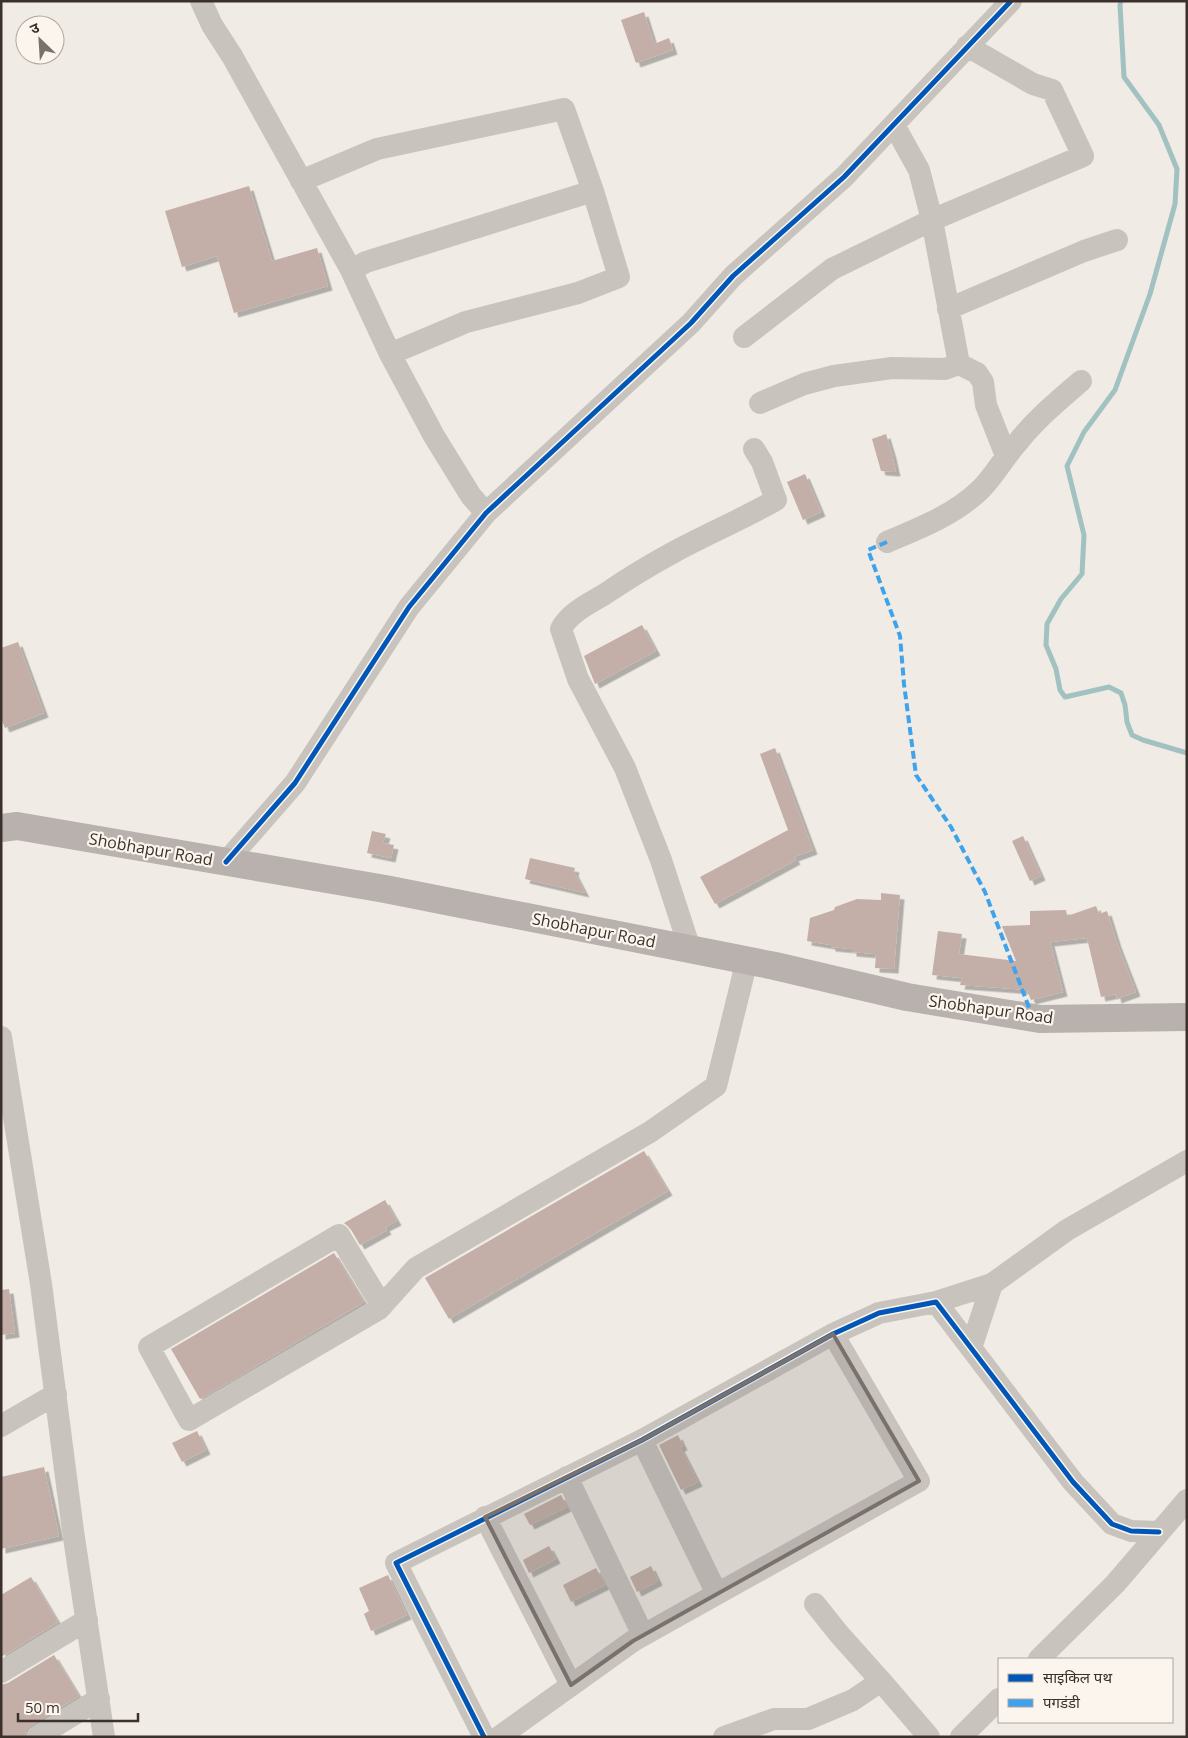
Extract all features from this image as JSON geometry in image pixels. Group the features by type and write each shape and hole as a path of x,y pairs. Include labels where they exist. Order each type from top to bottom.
{"main road":[{"name":"Shobhapur Road","path":"1,828 17,826 385,889 747,960 907,997 1040,1019 1187,1017"}],"street":[{"path":"201,1 212,25 232,56 351,270 390,354 434,436 471,496 486,513"},
{"path":"226,862 295,783 409,607 486,513 691,323 733,276 844,177 1010,1"},
{"path":"744,337 832,269 932,220 1083,156 1052,90 1033,84 967,46"},
{"path":"301,181 377,148 564,109 593,191 619,277 578,293 466,322 390,354"},
{"path":"894,125 919,170 932,220 959,364"},
{"path":"351,270 366,262 593,191"},
{"path":"948,309 1084,251 1117,240"},
{"path":"760,403 804,384 834,376 892,368 945,369 959,364 977,373 983,382 986,405 1006,456"},
{"path":"887,542 929,524 956,508 981,489 1006,456 1046,412 1081,381"},
{"path":"690,949 661,860 625,768 578,679 561,629 564,622 581,608 626,580 673,552 746,517 776,500 762,462 754,449"},
{"path":"382,1306 339,1235 149,1347 189,1420 382,1306 416,1268 650,1132 716,1086 747,960"},
{"path":"1,1037 41,1284 73,1530 104,1737"},
{"path":"484,1737 396,1563 642,1440 833,1334 879,1313 936,1302 992,1284 1066,1230 1187,1160"},
{"path":"971,1348 992,1284"},
{"path":"936,1302 1073,1482 1112,1524 1131,1530 1159,1532"},
{"path":"499,1737 643,1635 919,1481 833,1334"},
{"path":"1,1426 56,1394"},
{"path":"642,1440 717,1594"},
{"path":"567,1477 643,1635"},
{"path":"1041,1658 1115,1584 1187,1500"},
{"path":"485,1518 571,1685"},
{"path":"815,1604 929,1737"},
{"path":"1,1672 87,1620"},
{"path":"724,1737 774,1719 808,1719 853,1700 881,1680"},
{"path":"36,1737 99,1699"},
{"path":"971,1734 998,1700"}],"highlighted area":[{"path":"833,1334 919,1481 633,1641 571,1685 485,1517 642,1440"}],"building":[{"path":"644,12 654,44 669,38 673,50 636,63 621,20"},
{"path":"249,186 272,261 317,248 328,286 234,313 217,256 182,267 165,211"},
{"path":"886,434 896,472 881,471 872,439"},
{"path":"805,474 821,512 803,520 787,482"},
{"path":"642,625 656,651 595,684 584,656"},
{"path":"18,642 44,713 5,728 1,718 1,648"},
{"path":"775,748 813,850 794,857 796,860 715,904 700,877 788,830 760,754"},
{"path":"372,831 386,834 383,843 394,845 391,858 367,853"},
{"path":"1023,836 1041,876 1030,881 1012,841"},
{"path":"530,858 575,868 574,872 585,893 525,879"},
{"path":"881,893 900,895 894,969 875,968 876,954 852,952 852,949 831,947 831,945 807,941 810,918 834,910 835,907 857,899 881,900"},
{"path":"1096,906 1099,914 1107,911 1136,992 1117,999 1116,994 1101,997 1087,938 1050,942 1063,992 1031,1000 1027,990 960,985 962,978 932,975 938,931 962,934 959,954 1016,961 1002,926 1030,925 1030,911 1066,910 1067,916"},
{"path":"644,1151 668,1191 449,1319 425,1278"},
{"path":"385,1200 397,1221 385,1227 387,1230 360,1245 350,1228 344,1223"},
{"path":"334,1253 364,1302 200,1399 171,1349"},
{"path":"9,1289 15,1333 1,1335 1,1290"},
{"path":"197,1431 206,1450 182,1462 172,1443"},
{"path":"678,1435 683,1446 680,1447 698,1482 681,1490 659,1445"},
{"path":"44,1467 59,1536 1,1549 1,1477"},
{"path":"561,1495 567,1507 530,1525 524,1514"},
{"path":"549,1546 556,1559 529,1573 523,1560"},
{"path":"651,1566 658,1581 637,1592 630,1577"},
{"path":"596,1568 605,1585 571,1602 563,1585"},
{"path":"388,1575 407,1615 371,1631 364,1614 369,1611 359,1588"},
{"path":"31,1577 58,1622 1,1657 1,1595"},
{"path":"54,1655 79,1696 30,1726 26,1730 24,1737 1,1737 1,1685 8,1683"}],"waterway":[{"path":"1121,1 1124,77 1159,125 1177,169 1175,204 1150,294 1115,390 1084,432 1067,466 1084,535 1082,574 1061,599 1047,624 1046,645 1056,669 1060,690 1065,697 1109,687 1121,693 1127,722 1132,735 1187,753"}],"marked path":[{"path":"887,542 868,550 900,636 904,684 916,775 951,827 985,892 1033,1018"}],"cycle path":[{"path":"226,862 295,783 409,607 486,513 691,323 733,276 844,177 1011,1"},
{"path":"484,1737 396,1563 642,1440 833,1334 879,1313 936,1302 1073,1482 1112,1524 1131,1531 1159,1532"}]}
